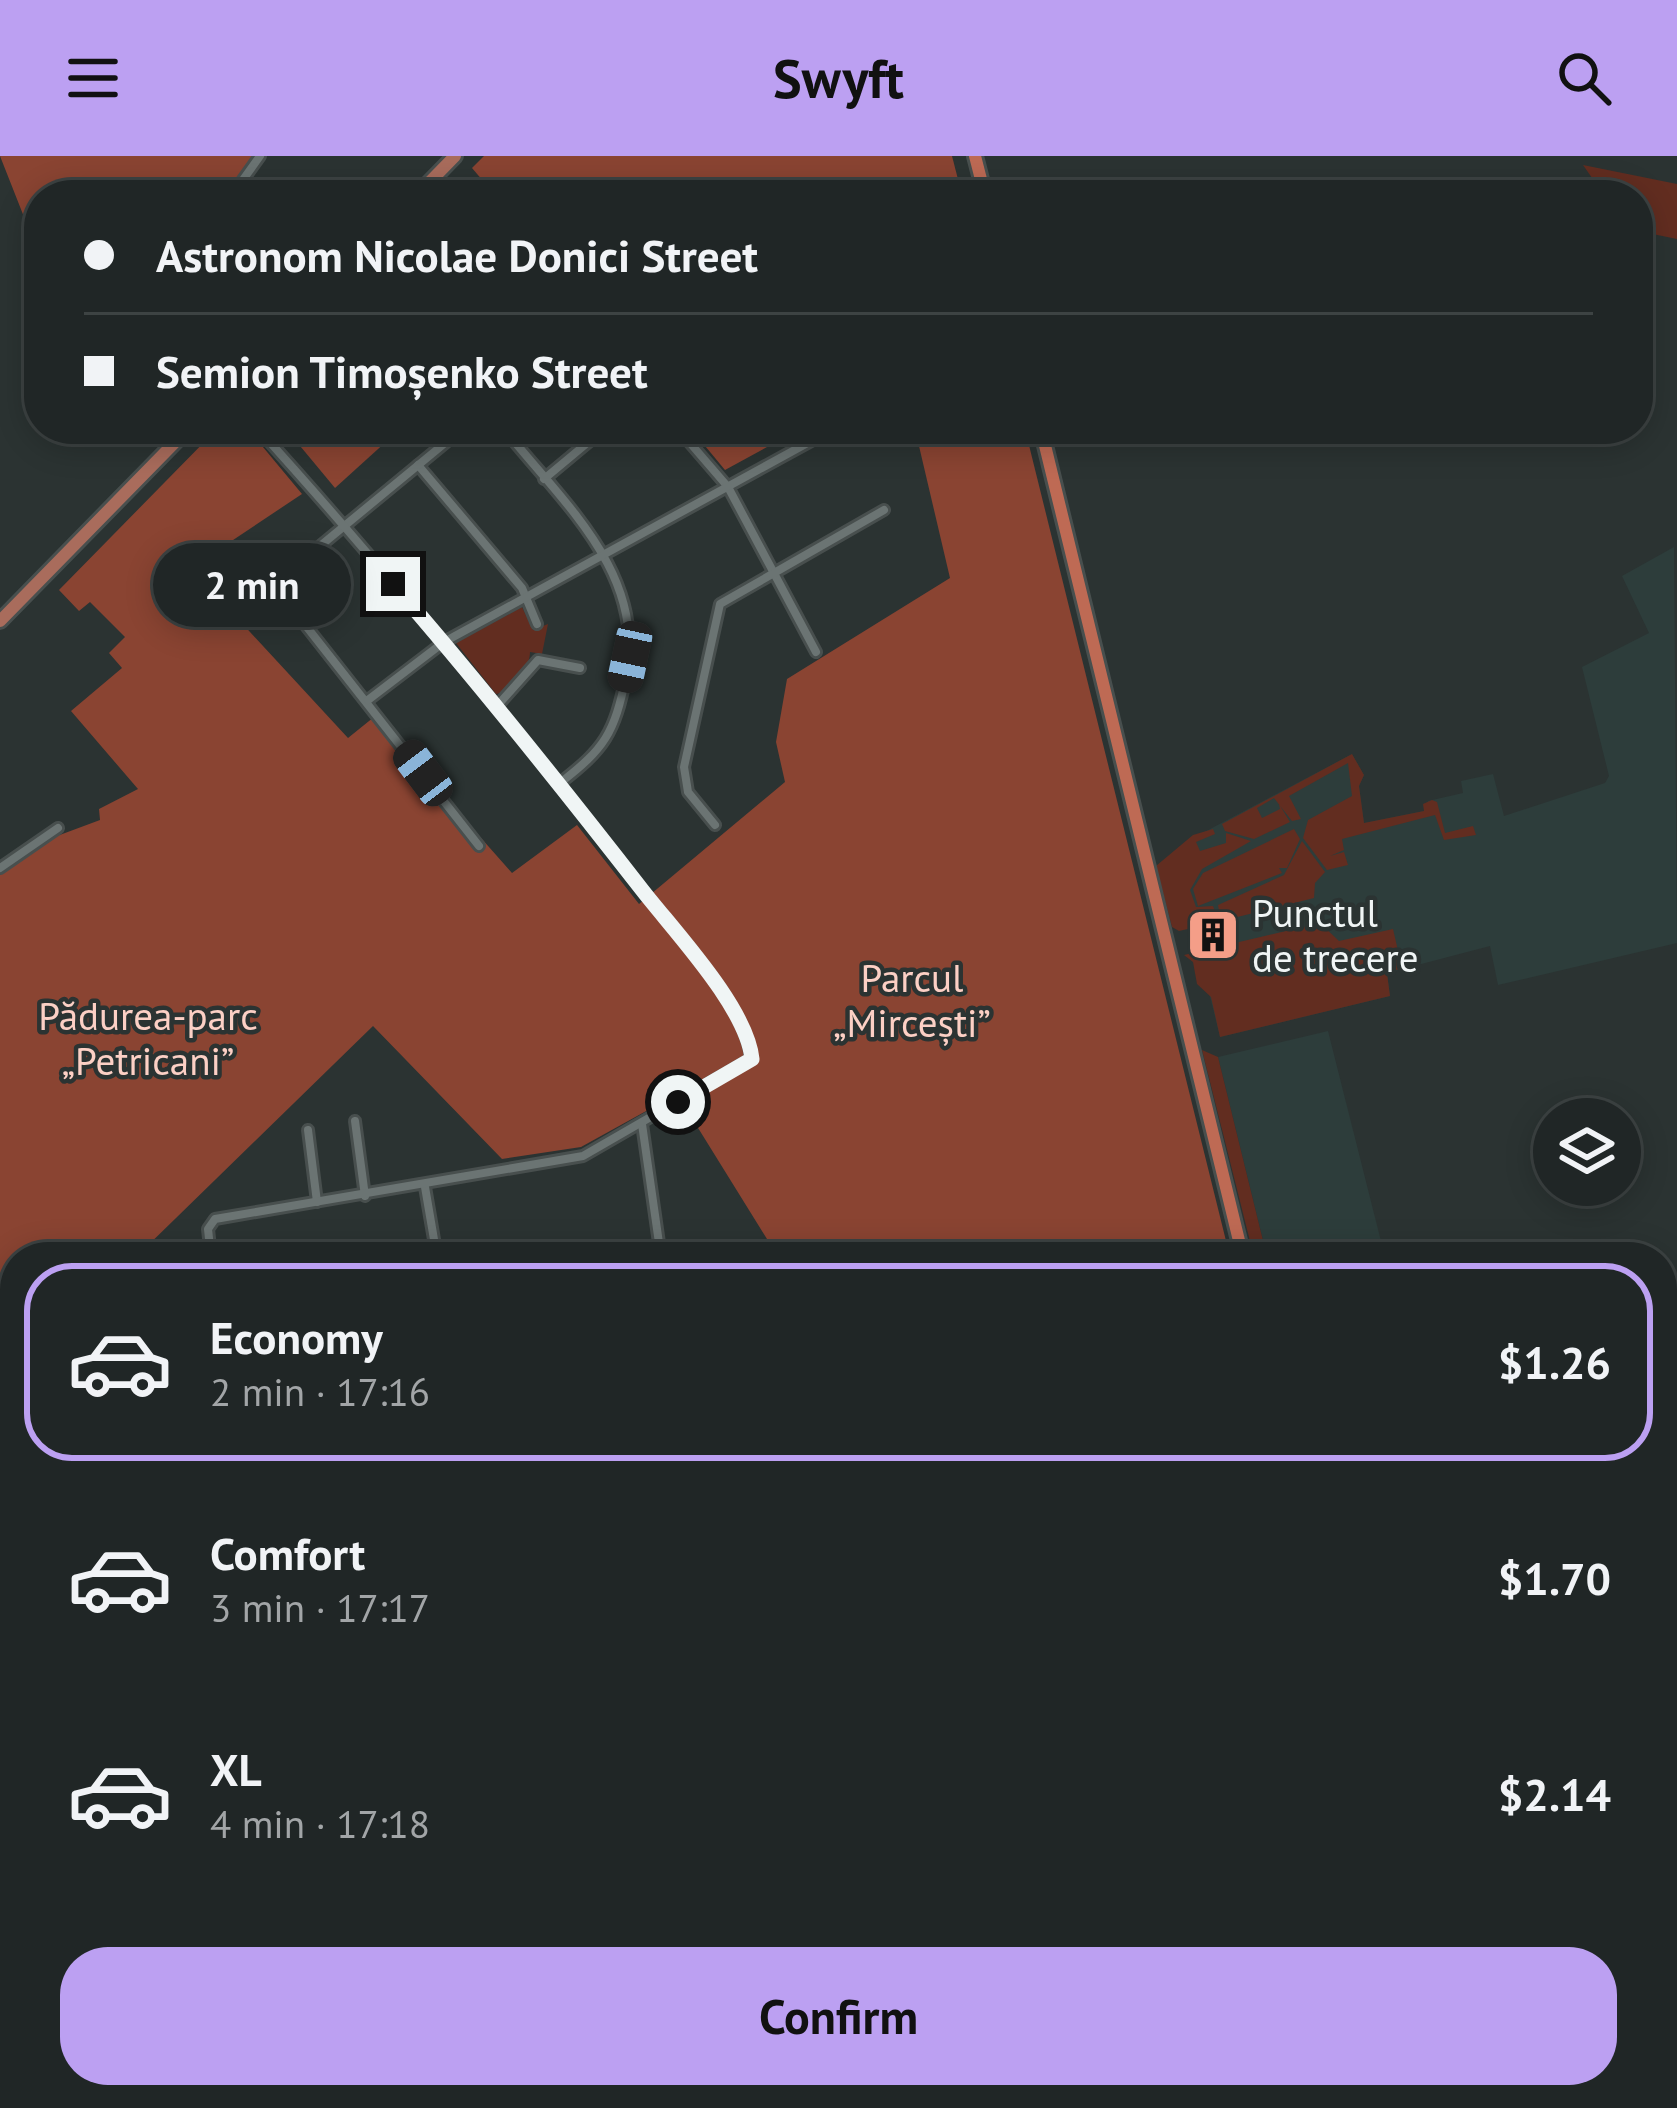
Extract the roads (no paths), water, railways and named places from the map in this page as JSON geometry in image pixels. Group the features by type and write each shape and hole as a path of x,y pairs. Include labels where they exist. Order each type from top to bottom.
{"highway":[{"path":"1045,444 1239,1242"}],"main road":[{"path":"432,180 455,156"},
{"path":"0,621 173,444"}],"street":[{"path":"211,1242 212,1222 583,1156 752,1059 747,1035 697,959 560,783 272,444"},
{"path":"240,612 443,444"},
{"path":"516,444 602,555 625,596 630,657 616,728 595,755 560,783"},
{"path":"544,479 586,444"},
{"path":"691,444 728,488 816,652"},
{"path":"368,700 443,642 806,444"},
{"path":"418,465 522,588 537,624"},
{"path":"715,825 688,792 684,767 720,604 884,510"},
{"path":"273,584 479,846"},
{"path":"497,706 538,660 580,668"},
{"path":"0,868 58,828"},
{"path":"355,1121 365,1196"},
{"path":"642,1124 659,1242"},
{"path":"308,1130 317,1202"},
{"path":"425,1187 434,1242"}],"place":[{"name":"Punctul de trecere","path":"1213,935"}],"park label":[{"name":"Parcul „Mircești”","path":"912,1000"},
{"name":"Pădurea-parc „Petricani”","path":"148,1038"}]}
